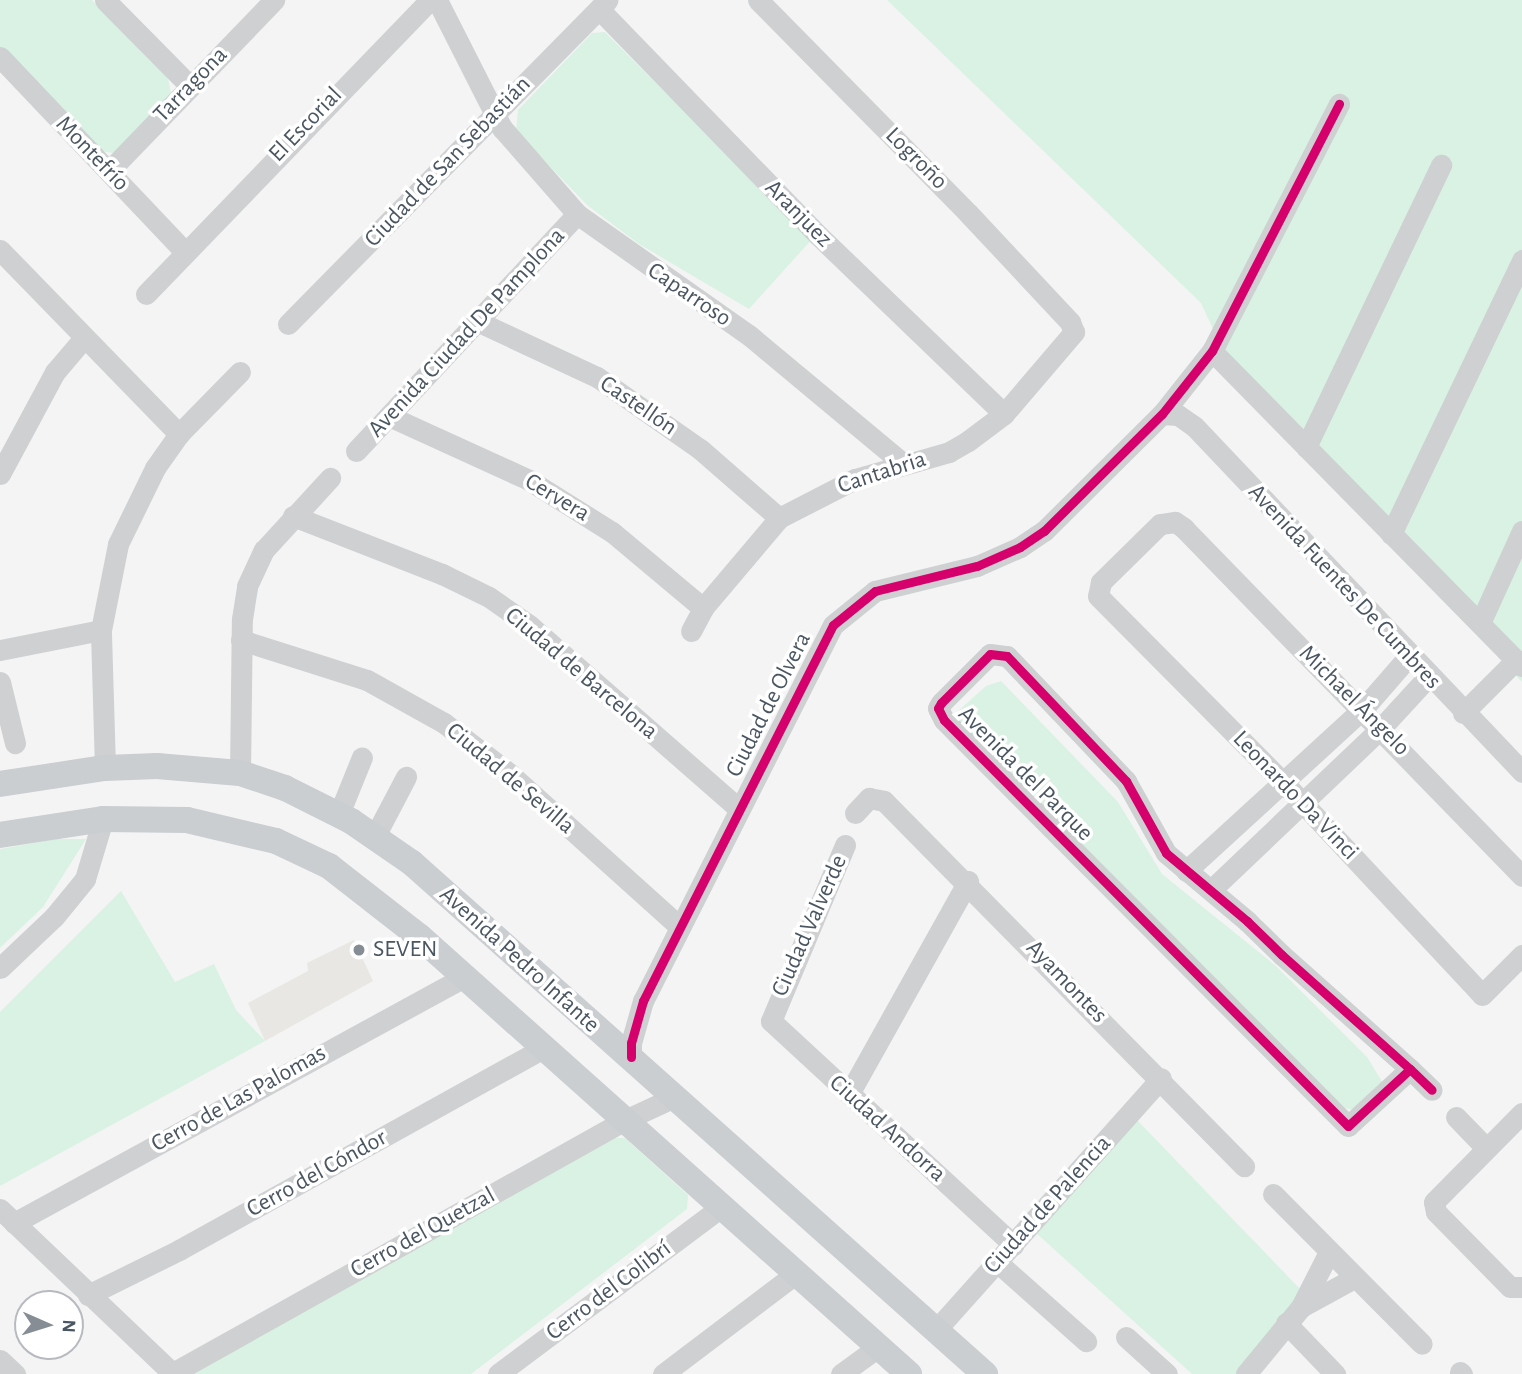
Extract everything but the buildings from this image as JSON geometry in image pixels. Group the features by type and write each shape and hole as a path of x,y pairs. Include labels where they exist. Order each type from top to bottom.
{"main road":[{"name":"Avenida Pedro Infante","path":"0,784 105,768 157,766 240,773 285,788 339,814 412,863 606,1038 677,1096 977,1371"},
{"name":"Avenida Pedro Infante","path":"0,835 103,820 187,820 253,834 299,850 382,905 909,1374"}],"street":[{"name":"Tarragona","path":"109,171 189,85 274,0"},
{"name":"El Escorial","path":"146,294 184,251 430,0"},
{"name":"Caparroso","path":"437,0 492,112 533,168 577,214 750,336 901,462"},
{"name":"Logroño","path":"758,0 1070,322"},
{"path":"112,2 189,85"},
{"name":"Ciudad de San Sebastián","path":"288,324 416,198 492,112 603,5"},
{"name":"Aranjuez","path":"603,5 818,235 1004,414"},
{"name":"Montefrío","path":"0,57 184,251"},
{"name":"Ciudad de Olvera","path":"631,1057 643,1001 823,640 849,608 895,584 976,566 1020,547 1044,531 1162,414 1212,351 1339,104"},
{"path":"1306,447 1441,165"},
{"name":"Avenida Ciudad De Pamplona","path":"356,451 391,417 577,214"},
{"path":"1391,534 1522,260"},
{"path":"5,265 180,434"},
{"name":"Castellón","path":"479,322 597,377 700,449 779,518"},
{"name":"Cantabria","path":"691,631 704,608 779,518 824,492 901,462 949,452 1004,414 1071,339 1070,322"},
{"path":"0,472 55,372 83,339"},
{"path":"1212,351 1391,534 1481,621 1519,663 1463,713"},
{"path":"105,768 101,630 118,544 148,479 180,434 240,372"},
{"name":"Avenida Fuentes De Cumbres","path":"1162,414 1178,415 1194,426 1428,677 1522,772"},
{"name":"Cervera","path":"391,417 529,480 612,532 704,608"},
{"path":"240,773 241,640 252,574 264,550 330,478"},
{"name":"Ciudad de Barcelona","path":"293,516 442,574 489,597 529,625 738,808"},
{"name":"Michael Ángelo","path":"1103,600 1098,592 1101,582 1160,524 1175,522 1382,727 1522,876"},
{"path":"1481,621 1522,531"},
{"name":"Leonardo Da Vinci","path":"1103,600 1283,782 1482,995 1522,955"},
{"path":"0,650 101,630"},
{"name":"Ciudad de Sevilla","path":"241,640 367,680 444,723 510,774 679,926"},
{"name":"Avenida del Parque","path":"1410,1069 1348,1126 944,720 939,711 941,703 990,653 1007,656 1126,781 1166,853 1210,890 1410,1069 1432,1090"},
{"path":"1186,871 1362,710 1409,656"},
{"path":"1210,890 1382,727 1428,677"},
{"path":"0,682 15,743"},
{"path":"339,814 362,757"},
{"path":"375,836 406,777"},
{"name":"Ayamontes","path":"855,813 869,798 884,801 968,881 1244,1166"},
{"path":"0,968 54,917 85,879 103,820"},
{"name":"Ciudad Valverde","path":"775,1007 845,845"},
{"path":"849,1094 968,881"},
{"name":"Cerro de Las Palomas","path":"7,1216 464,977"},
{"name":"Ciudad de Olvera","path":"606,1038 643,1001"},
{"name":"Ciudad Andorra","path":"775,1007 774,1026 1014,1245"},
{"name":"Cerro del Cóndor","path":"88,1296 191,1244 544,1048"},
{"name":"Ciudad de Palencia","path":"935,1331 1161,1078"},
{"name":"Cerro del Quetzal","path":"172,1374 625,1120 677,1096"},
{"path":"1522,1113 1437,1195 1434,1206 1510,1287 1522,1287"},
{"path":"1456,1117 1486,1148"},
{"path":"1273,1194 1422,1344"},
{"name":"Cerro del Colibrí","path":"498,1374 721,1207"},
{"path":"7,1216 172,1374"},
{"path":"1246,1374 1301,1307 1329,1252"},
{"path":"998,1263 1086,1341"},
{"path":"663,1374 795,1274"},
{"path":"1301,1307 1354,1278"},
{"path":"1286,1323 1335,1374"},
{"path":"1126,1337 1167,1374"},
{"path":"841,1374 878,1347"},
{"path":"0,1360 15,1374"}],"shaded area":[{"path":"354,940 373,981 265,1041 248,1003 308,971 307,963"}],"green space":[{"path":"0,0 92,0 168,78 171,94 114,153 97,151 0,48"},
{"path":"887,0 1522,0 1522,682 1231,383 1220,344 1201,303"},
{"path":"605,32 812,239 749,309 639,244 587,205 516,131 518,110 592,33"},
{"path":"1001,681 1118,802 1162,874 1276,966 1367,1057 1383,1083 1358,1111 1345,1108 955,723 957,712 986,686"},
{"path":"57,839 86,839 43,907 0,948 0,849"},
{"path":"121,891 175,982 214,964 236,1010 265,1041 0,1186 0,1012"},
{"path":"1136,1119 1304,1293 1236,1374 1192,1374 1035,1232"},
{"path":"612,1138 625,1138 688,1195 687,1209 471,1374 195,1374 191,1370"}],"cycle path":[{"path":"631,1057 631,1043 643,1001 833,625 875,591 977,566 1020,547 1044,531 1162,414 1212,351 1339,104"},
{"path":"1410,1069 1348,1126 944,720 938,708 941,703 990,654 1007,656 1126,781 1166,853 1247,921 1282,955 1410,1069 1432,1090"}],"place":[{"name":"SEVEN","path":"359,950"}]}
